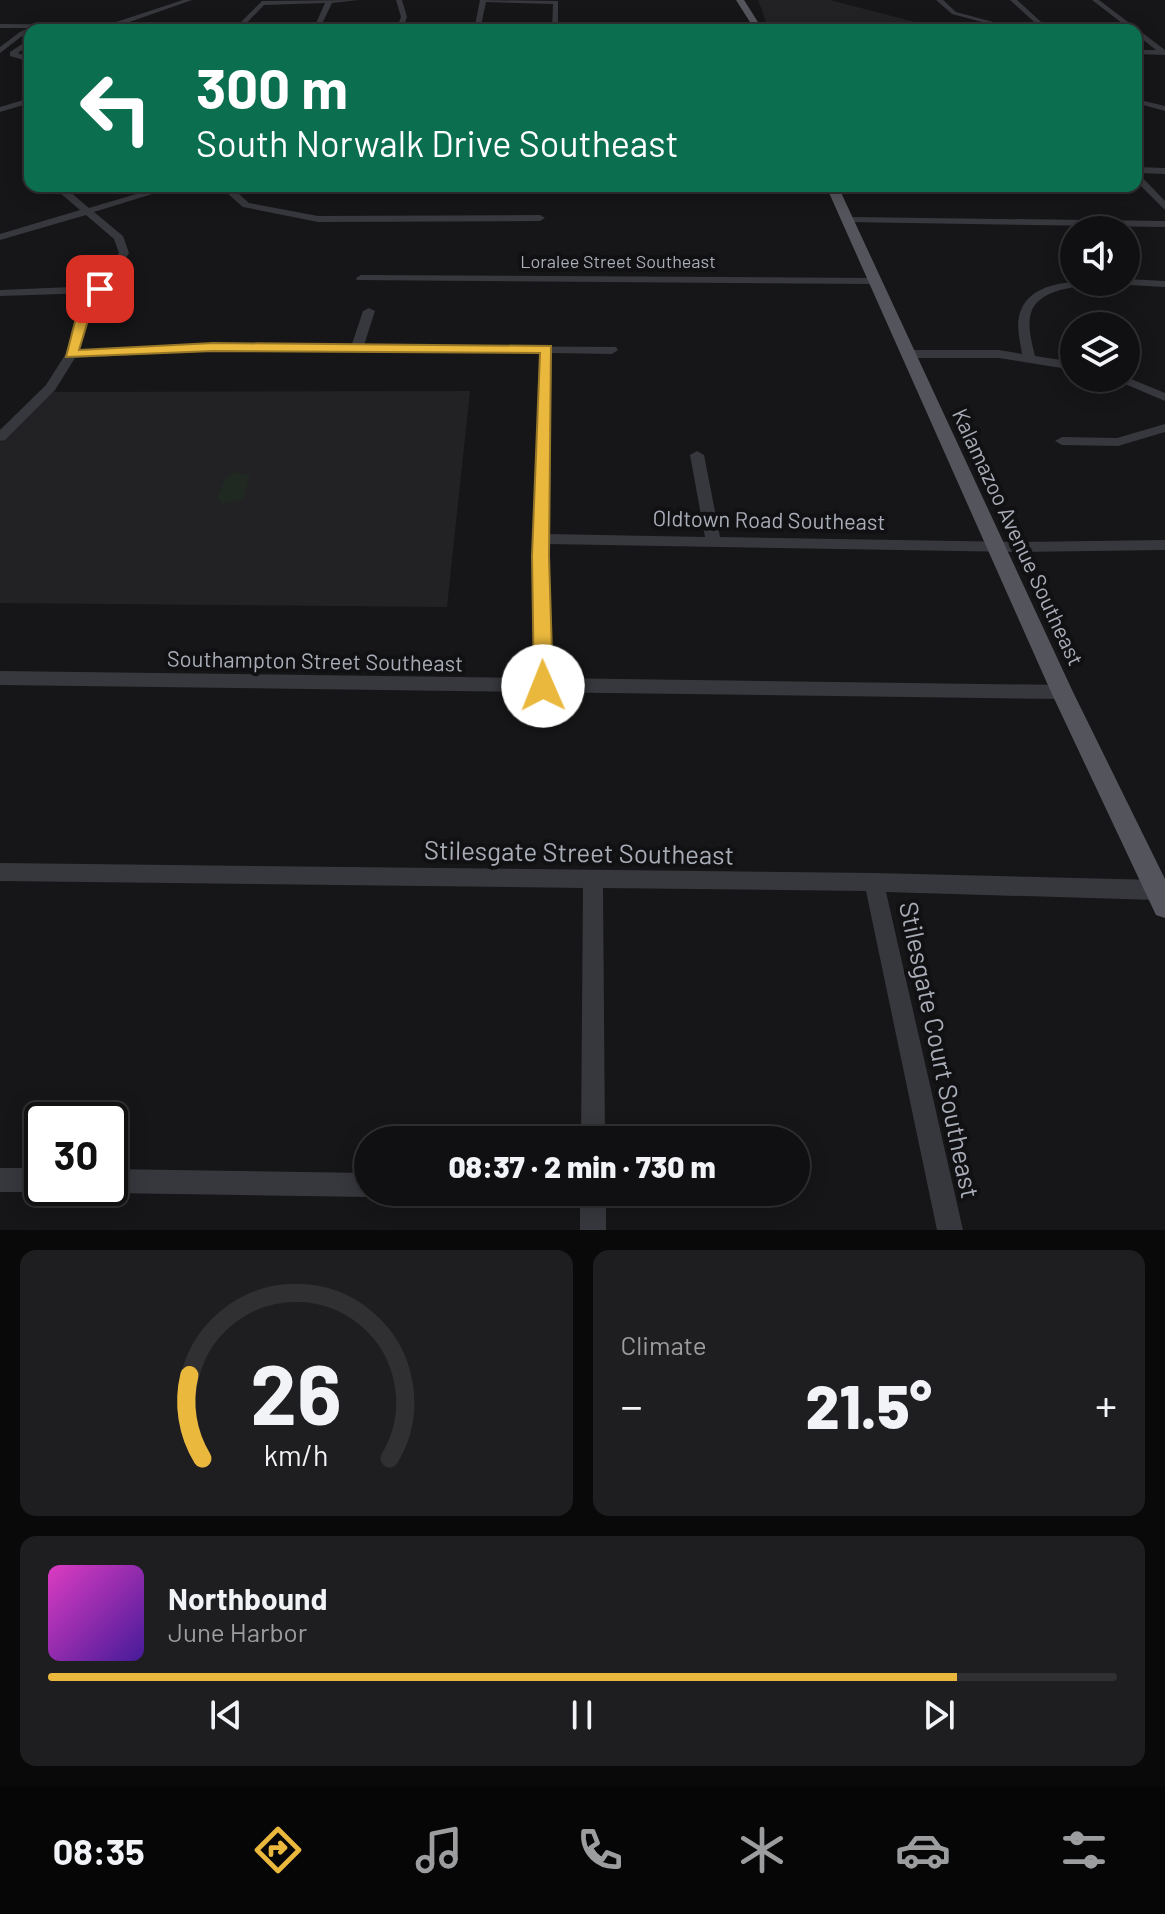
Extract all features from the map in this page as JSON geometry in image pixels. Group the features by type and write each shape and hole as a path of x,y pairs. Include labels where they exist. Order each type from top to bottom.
{"main road":[{"path":"751,0 758,24"},
{"path":"741,3 755,14"},
{"name":"Kalamazoo Avenue Southeast","path":"835,192 1062,692 1161,898"}],"street":[{"path":"118,24 189,0"},
{"path":"242,24 262,3 355,0"},
{"path":"399,0 404,17 401,24"},
{"path":"478,24 483,0 553,1 555,24"},
{"path":"939,0 954,13 997,24"},
{"path":"1013,0 1040,24"},
{"path":"1095,0 1127,24"},
{"path":"319,24 329,2"},
{"path":"0,26 24,27"},
{"path":"0,51 24,32"},
{"path":"1142,35 1165,52"},
{"path":"24,45 13,54 24,58"},
{"path":"1142,52 1165,52"},
{"path":"11,64 24,66"},
{"path":"0,110 24,102"},
{"path":"0,103 18,105"},
{"path":"1142,103 1165,109"},
{"path":"1142,173 1165,171"},
{"path":"1142,180 1165,207"},
{"path":"0,437 37,403 71,355 84,314 120,261 123,245 65,192"},
{"path":"0,237 152,192"},
{"path":"231,192 246,205 306,217 540,218"},
{"path":"848,220 1165,224"},
{"name":"Loralee Street Southeast","path":"361,278 874,281"},
{"path":"1029,358 1024,319 1028,305 1042,293 1076,284 1165,284"},
{"path":"0,293 100,289"},
{"path":"357,347 369,311"},
{"path":"71,355 213,347 612,350"},
{"path":"543,686 541,539 546,349"},
{"path":"908,354 969,353 1060,364"},
{"path":"1140,387 1165,397"},
{"path":"1062,441 1118,442 1165,428"},
{"path":"697,455 713,541"},
{"name":"Oldtown Road Southeast","path":"541,539 997,546 1165,545"},
{"name":"Southampton Street Southeast","path":"0,678 1062,692"},
{"name":"Stilesgate Street Southeast","path":"0,872 874,882 1161,898"},
{"path":"593,879 593,1126"},
{"name":"Stilesgate Court Southeast","path":"874,882 950,1230"},
{"path":"0,1180 24,1180"},
{"path":"128,1181 354,1185"},
{"path":"593,1206 593,1230"}],"shaded area":[{"path":"758,0 830,0 923,24 767,24"},
{"path":"470,391 447,607 0,603 0,442 53,392"},
{"path":"236,472 250,476 243,499 223,504 217,498 226,477"}],"route":[{"path":"100,289 84,314 71,355 213,347 546,349 540,556 543,686"}]}
